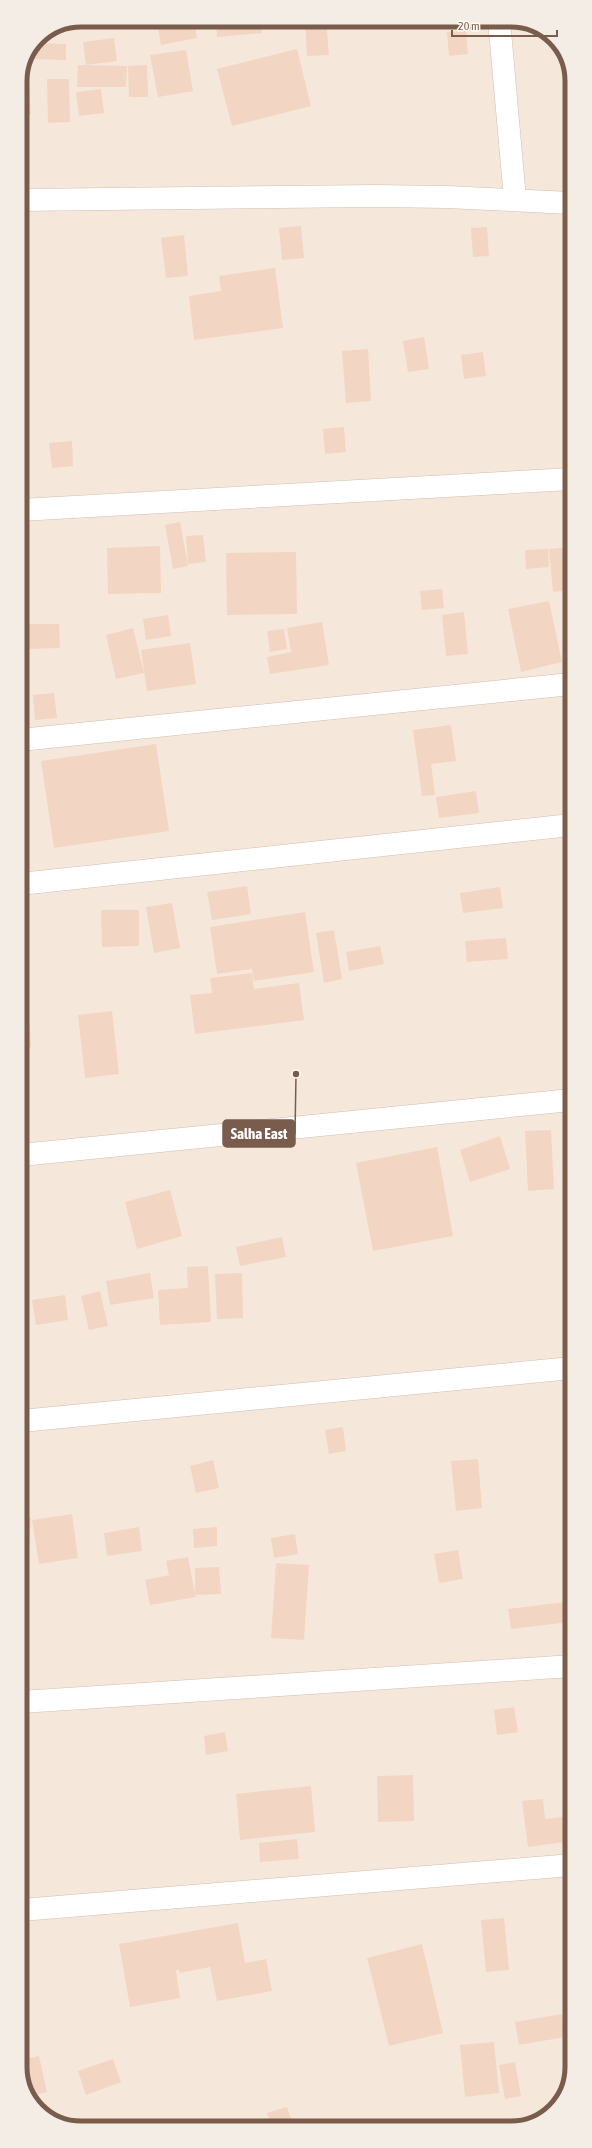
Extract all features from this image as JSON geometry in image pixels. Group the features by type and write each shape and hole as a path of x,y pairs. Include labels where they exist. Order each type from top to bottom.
{"street":[{"path":"500,27 515,199"},
{"path":"27,200 375,196 515,199 565,203"},
{"path":"27,510 565,479"},
{"path":"27,739 565,685"},
{"path":"27,883 565,826"},
{"path":"27,1154 565,1101"},
{"path":"27,1420 565,1369"},
{"path":"27,1702 565,1666"},
{"path":"27,1910 565,1866"}],"shaded area":[{"path":"515,27 532,31 547,40 558,54 564,70 565,2067 562,2084 554,2100 547,2108 538,2114 522,2120 77,2121 60,2117 45,2108 34,2094 28,2078 27,81 31,60 36,51 51,36 70,28"}],"building":[{"path":"195,27 197,38 161,45 158,28"},
{"path":"216,27 261,27 262,33 217,37"},
{"path":"305,27 327,27 329,55 307,56"},
{"path":"466,31 468,54 449,56 447,32"},
{"path":"114,38 117,61 86,65 83,42"},
{"path":"43,43 66,44 66,60 32,59"},
{"path":"297,49 311,106 232,126 217,69"},
{"path":"186,50 193,91 158,97 150,55"},
{"path":"78,65 127,66 126,87 77,87"},
{"path":"147,65 148,97 129,97 128,66"},
{"path":"28,70 31,114 27,114"},
{"path":"47,79 69,79 70,122 48,123"},
{"path":"101,89 104,113 79,116 76,92"},
{"path":"301,226 304,258 282,260 279,228"},
{"path":"487,227 489,256 473,257 471,228"},
{"path":"184,235 188,276 166,278 161,238"},
{"path":"275,268 283,328 194,340 189,296 221,291 219,276"},
{"path":"424,337 429,369 408,372 403,341"},
{"path":"368,349 371,401 346,403 342,351"},
{"path":"483,352 486,376 464,379 461,355"},
{"path":"344,427 346,452 325,454 323,429"},
{"path":"72,441 73,466 52,468 49,443"},
{"path":"180,522 188,566 173,569 165,525"},
{"path":"203,535 206,562 188,564 186,536"},
{"path":"160,546 161,593 108,594 107,548"},
{"path":"565,547 565,591 553,592 549,549"},
{"path":"548,549 549,567 526,569 525,550"},
{"path":"296,552 297,614 227,615 226,553"},
{"path":"442,589 444,608 422,610 420,591"},
{"path":"549,601 562,662 521,672 508,609"},
{"path":"464,612 468,654 446,656 442,615"},
{"path":"168,615 171,636 146,640 143,619"},
{"path":"322,622 329,665 270,674 267,657 291,652 287,628"},
{"path":"28,624 59,624 60,648 29,649"},
{"path":"133,628 144,673 116,679 106,635"},
{"path":"284,629 287,649 270,652 267,631"},
{"path":"190,643 196,684 147,691 141,650"},
{"path":"54,693 57,718 35,720 33,695"},
{"path":"451,725 456,761 431,764 435,795 422,796 413,730"},
{"path":"156,744 169,831 54,848 41,761"},
{"path":"476,791 479,813 439,818 436,797"},
{"path":"247,886 251,914 212,920 207,892"},
{"path":"500,887 503,908 463,913 460,893"},
{"path":"172,903 180,948 154,953 146,907"},
{"path":"101,910 139,910 139,946 102,947"},
{"path":"305,912 314,972 254,981 252,969 217,974 210,927"},
{"path":"334,930 342,979 324,983 316,933"},
{"path":"506,938 508,959 467,962 465,941"},
{"path":"380,946 384,964 349,971 346,952"},
{"path":"252,973 254,989 299,983 304,1020 195,1034 190,995 212,993 210,978"},
{"path":"112,1011 119,1074 85,1078 78,1015"},
{"path":"27,1023 30,1023 31,1047 27,1047"},
{"path":"551,1130 554,1189 528,1191 525,1131"},
{"path":"500,1136 510,1169 470,1182 460,1150"},
{"path":"437,1147 453,1236 373,1251 356,1163"},
{"path":"170,1190 182,1236 137,1249 125,1202"},
{"path":"282,1237 286,1257 240,1266 236,1247"},
{"path":"208,1266 211,1322 160,1325 158,1290 188,1288 187,1267"},
{"path":"150,1273 154,1298 110,1305 106,1281"},
{"path":"242,1273 243,1318 217,1319 215,1274"},
{"path":"100,1291 108,1326 89,1330 81,1296"},
{"path":"65,1295 68,1320 36,1325 32,1300"},
{"path":"343,1427 346,1451 329,1454 325,1430"},
{"path":"478,1459 482,1508 456,1511 451,1461"},
{"path":"213,1460 219,1488 196,1493 190,1466"},
{"path":"72,1514 78,1558 39,1564 32,1520"},
{"path":"27,1518 31,1518 27,1564"},
{"path":"139,1527 142,1551 107,1556 104,1533"},
{"path":"217,1527 217,1546 194,1548 193,1529"},
{"path":"295,1534 298,1554 274,1558 271,1538"},
{"path":"458,1550 463,1579 439,1583 434,1554"},
{"path":"188,1557 195,1594 195,1568 219,1567 221,1594 195,1595 196,1597 150,1605 145,1580 169,1575 166,1561"},
{"path":"276,1563 309,1565 304,1640 271,1638"},
{"path":"565,1602 565,1622 511,1629 508,1609"},
{"path":"514,1707 518,1732 497,1735 494,1710"},
{"path":"225,1732 228,1751 206,1755 204,1736"},
{"path":"413,1775 414,1821 378,1822 377,1776"},
{"path":"311,1786 315,1832 240,1840 236,1794"},
{"path":"543,1799 545,1819 565,1817 565,1842 528,1847 522,1801"},
{"path":"297,1839 299,1859 260,1862 259,1843"},
{"path":"504,1918 509,1970 486,1972 481,1920"},
{"path":"238,1923 245,1963 266,1959 272,1991 217,2001 210,1967 180,1973 179,1970 176,1970 180,1998 130,2007 119,1944"},
{"path":"422,1944 443,2033 389,2046 367,1958"},
{"path":"562,2014 565,2037 519,2045 515,2022"},
{"path":"494,2042 499,2093 465,2097 460,2045"},
{"path":"39,2056 47,2092 34,2094 28,2078 27,2059"},
{"path":"113,2059 121,2082 86,2095 78,2071"},
{"path":"515,2062 521,2096 505,2099 499,2065"},
{"path":"287,2107 292,2121 270,2121 267,2113"}],"place":[{"name":"Salha East","path":"296,1074"}]}
